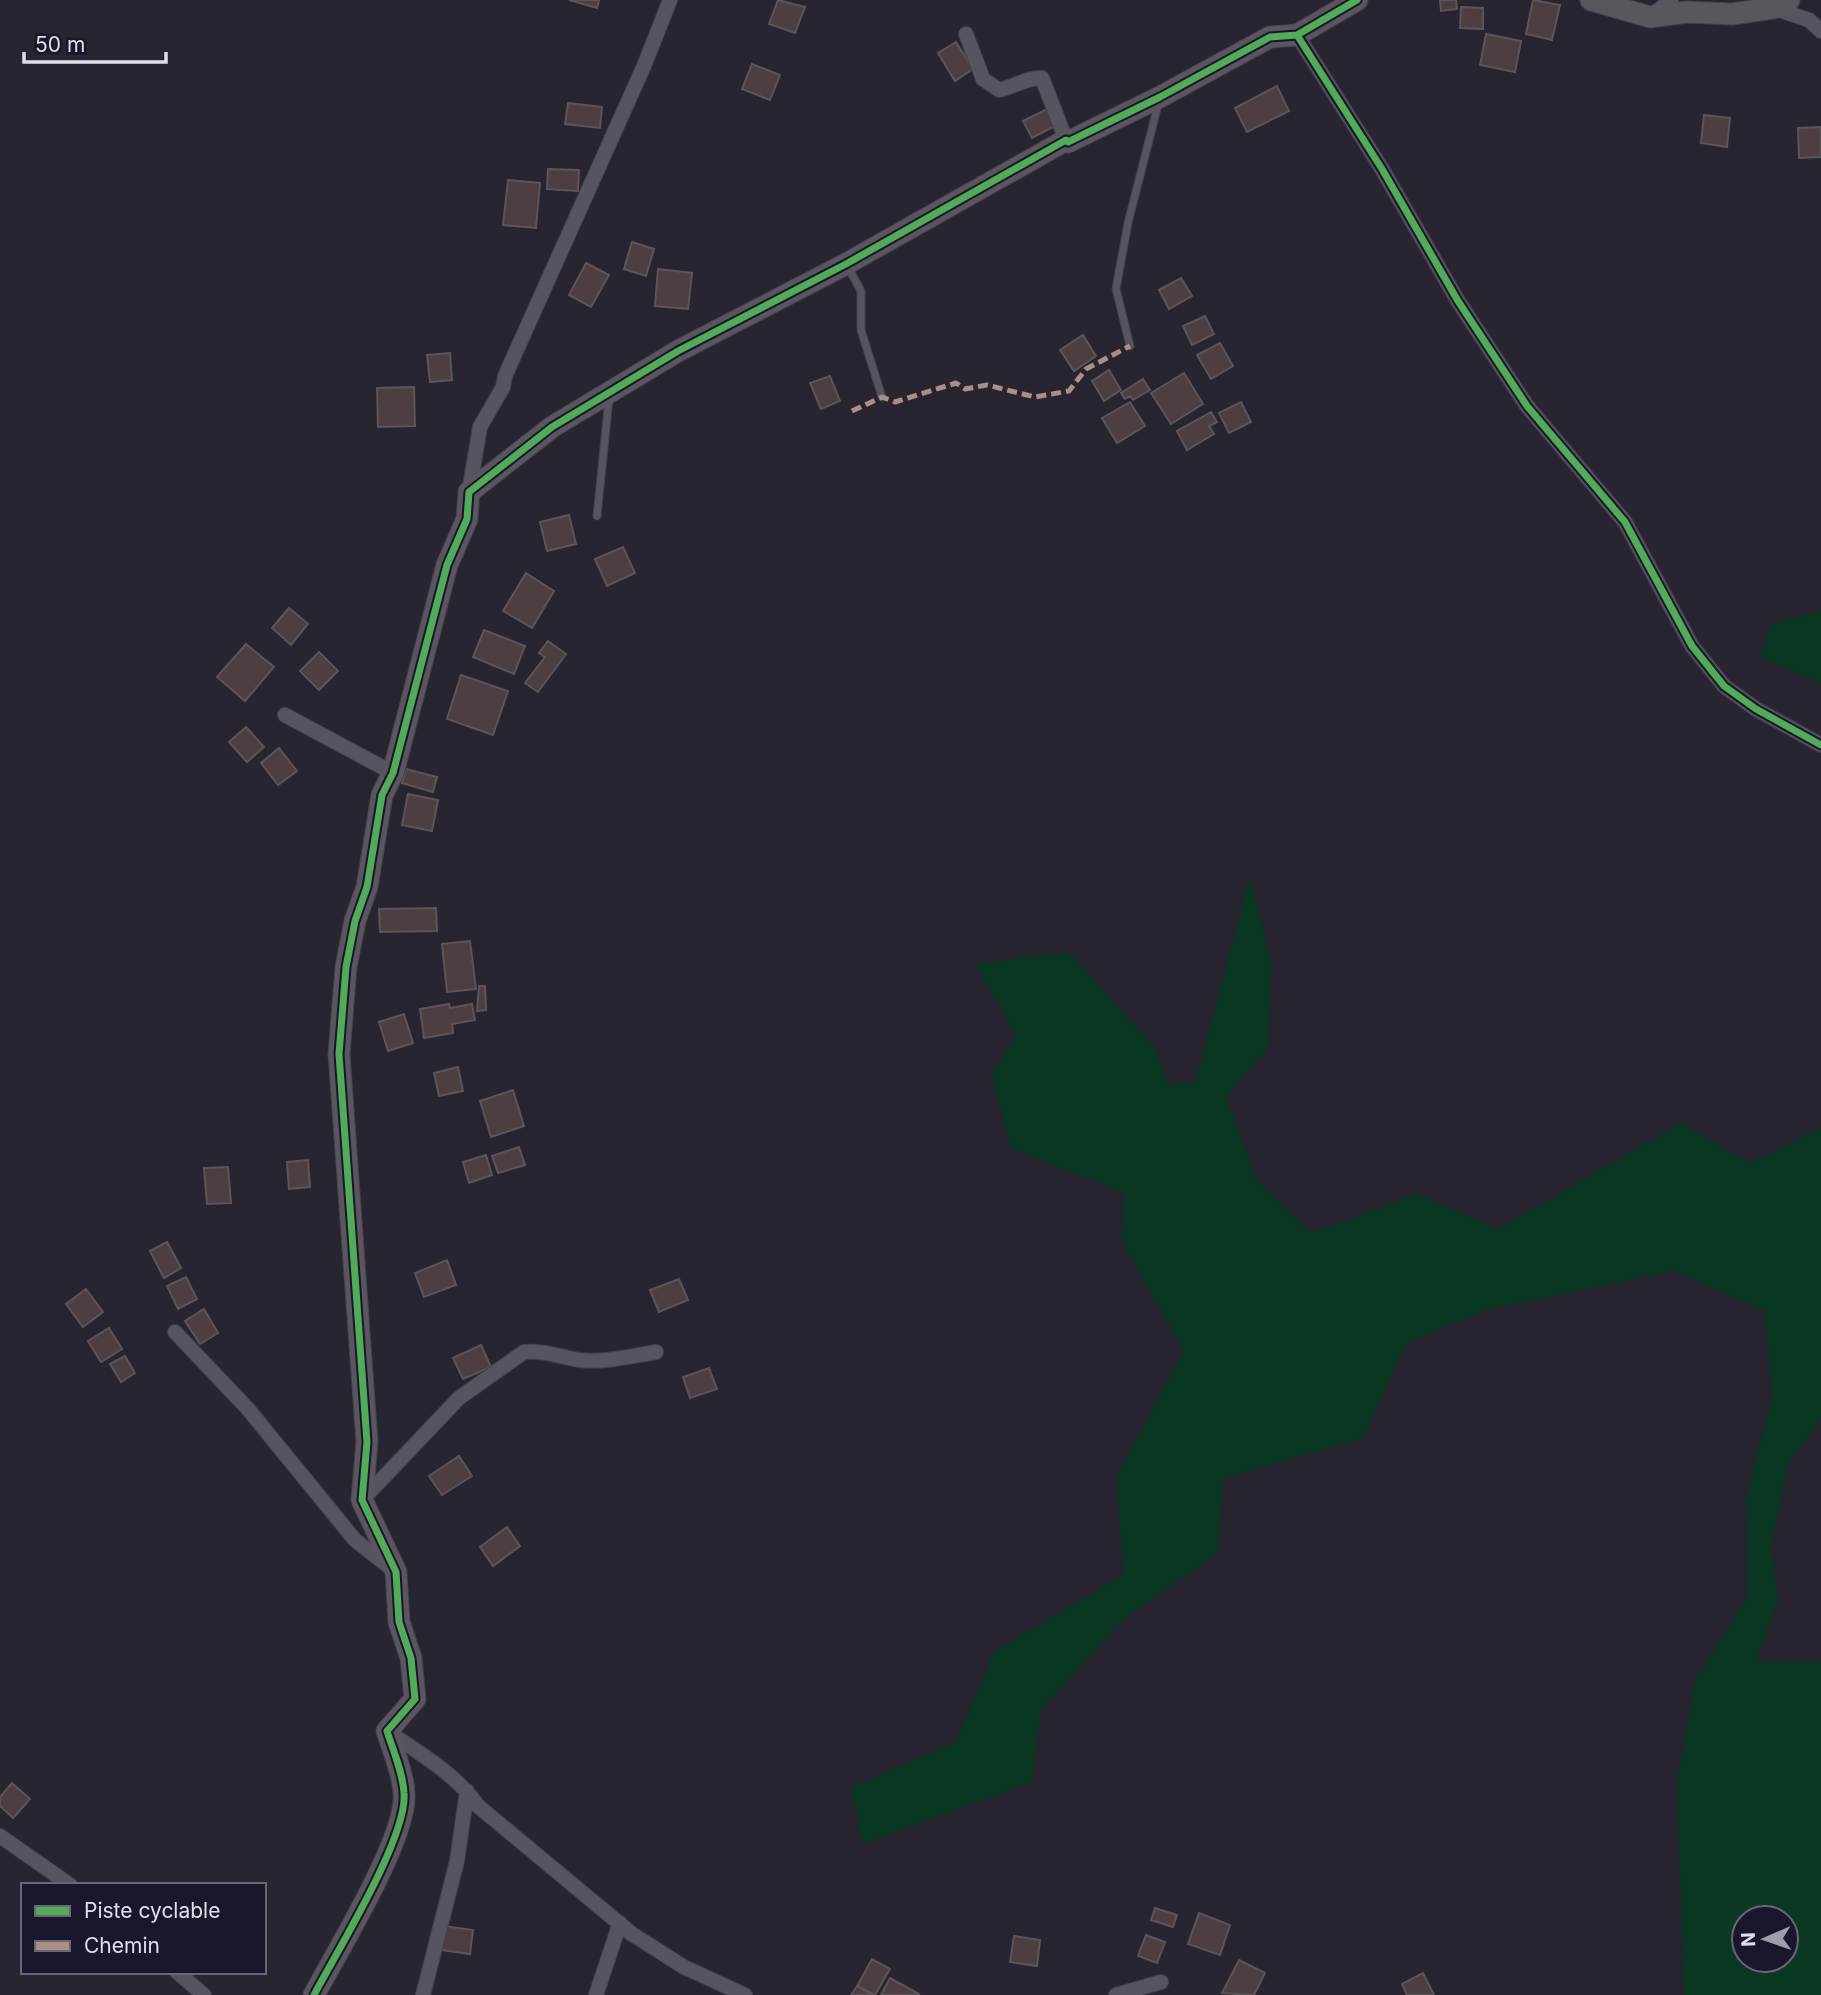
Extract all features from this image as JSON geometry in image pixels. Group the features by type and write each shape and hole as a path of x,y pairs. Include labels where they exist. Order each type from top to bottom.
{"street":[{"path":"387,1731 415,1699 411,1658 399,1622 396,1572 362,1500 367,1442 339,1054 346,967 355,921 367,887 382,794 393,773 447,565 467,519 480,427 503,387 505,376 644,66 670,0"},
{"path":"469,492 552,427 678,351 846,264 1066,140 1068,142 1160,97 1270,37 1297,34 1357,0"},
{"path":"1591,0 1650,17 1687,12 1732,14 1781,4 1809,20 1821,31"},
{"path":"1650,17 1671,0"},
{"path":"967,34 984,79 999,90 1020,86 1033,78 1042,78 1066,140"},
{"path":"1297,34 1382,169 1458,301 1527,406 1625,522 1692,646 1724,686 1756,709 1821,745"},
{"path":"285,715 393,773"},
{"path":"176,1332 248,1409 355,1540 396,1572"},
{"path":"362,1500 459,1398 524,1352 537,1351 594,1360 656,1352"},
{"path":"387,1731 433,1762 467,1791 478,1807 620,1923 684,1967 745,1995"},
{"path":"314,1995 358,1916 397,1829 405,1795 387,1731"},
{"path":"423,1995 457,1861 467,1791"},
{"path":"0,1836 67,1883"},
{"path":"596,1995 620,1923"},
{"path":"179,1974 204,1995"},
{"path":"1116,1995 1161,1982"}],"lane":[{"path":"1130,346 1116,289 1128,223 1160,97"},
{"path":"846,264 861,291 861,330 882,397"},
{"path":"597,516 610,394"}],"green space":[{"path":"1821,611 1821,684 1760,657 1771,624"},
{"path":"1250,876 1272,967 1268,1049 1226,1096 1257,1180 1311,1233 1417,1194 1498,1229 1681,1123 1750,1163 1821,1127 1821,1419 1789,1462 1771,1547 1778,1600 1757,1662 1821,1661 1821,1995 1684,1995 1677,1784 1695,1680 1747,1598 1746,1496 1772,1398 1765,1311 1673,1271 1486,1310 1406,1344 1363,1438 1224,1478 1217,1554 1125,1618 1041,1710 1032,1782 863,1844 851,1787 956,1742 994,1652 1123,1575 1117,1476 1184,1351 1121,1240 1124,1193 1010,1148 992,1075 1016,1035 975,964 1068,952 1155,1047 1169,1086 1196,1080"}],"building":[{"path":"569,0 599,0 597,8"},
{"path":"778,0 805,7 795,33 769,24"},
{"path":"1440,0 1456,0 1457,9 1441,11"},
{"path":"1533,0 1560,5 1552,40 1526,34"},
{"path":"1461,7 1483,8 1483,29 1460,28"},
{"path":"1486,34 1521,41 1515,72 1480,65"},
{"path":"956,42 973,69 955,81 938,53"},
{"path":"752,64 780,75 770,100 742,89"},
{"path":"1277,86 1289,111 1247,132 1235,108"},
{"path":"568,103 602,107 600,128 565,124"},
{"path":"1047,109 1055,126 1032,138 1023,121"},
{"path":"1704,115 1730,118 1727,147 1701,143"},
{"path":"1821,127 1821,157 1799,158 1798,128"},
{"path":"548,169 579,170 578,191 547,189"},
{"path":"508,180 540,183 536,228 503,225"},
{"path":"632,242 654,249 646,276 624,269"},
{"path":"586,263 609,275 591,307 569,295"},
{"path":"658,269 692,273 688,309 655,306"},
{"path":"1181,278 1192,296 1169,309 1159,290"},
{"path":"1205,316 1214,334 1192,345 1183,326"},
{"path":"1083,335 1096,356 1074,371 1060,350"},
{"path":"1220,343 1233,366 1211,379 1197,355"},
{"path":"450,353 452,380 430,382 427,355"},
{"path":"1109,370 1121,390 1104,401 1092,381"},
{"path":"1184,373 1203,404 1171,424 1151,393"},
{"path":"830,376 840,401 821,409 810,383"},
{"path":"1143,379 1150,390 1133,400 1130,396 1125,399 1121,393"},
{"path":"414,387 415,426 378,427 377,388"},
{"path":"1130,402 1145,426 1117,443 1102,418"},
{"path":"1241,402 1251,422 1229,433 1219,413"},
{"path":"1211,412 1217,422 1209,426 1214,434 1187,450 1177,431"},
{"path":"569,515 576,544 547,551 540,522"},
{"path":"623,547 635,573 607,586 595,559"},
{"path":"526,573 554,591 532,628 503,611"},
{"path":"289,608 308,624 291,645 272,628"},
{"path":"484,630 525,646 514,674 473,657"},
{"path":"548,641 566,654 538,692 525,683 545,657 539,653"},
{"path":"246,644 274,667 245,701 217,677"},
{"path":"319,652 338,671 319,690 300,671"},
{"path":"461,675 508,691 493,735 447,719"},
{"path":"246,727 264,747 247,762 229,742"},
{"path":"279,748 297,771 278,785 261,763"},
{"path":"406,769 437,777 433,792 402,783"},
{"path":"408,794 438,800 432,831 402,825"},
{"path":"436,908 437,931 380,932 379,909"},
{"path":"470,941 476,989 447,992 442,944"},
{"path":"479,986 485,986 486,1010 477,1011"},
{"path":"449,1004 450,1008 472,1004 475,1020 452,1024 453,1033 424,1038 420,1009"},
{"path":"404,1014 413,1043 388,1051 379,1022"},
{"path":"458,1067 463,1091 439,1096 434,1073"},
{"path":"513,1090 524,1126 491,1137 480,1101"},
{"path":"519,1147 525,1165 498,1173 492,1156"},
{"path":"486,1155 492,1175 469,1183 463,1162"},
{"path":"308,1160 310,1187 289,1189 287,1162"},
{"path":"228,1167 231,1203 207,1204 204,1168"},
{"path":"167,1242 181,1268 164,1278 150,1251"},
{"path":"447,1260 456,1285 424,1297 415,1273"},
{"path":"186,1277 197,1299 178,1309 167,1286"},
{"path":"679,1279 688,1300 659,1312 650,1290"},
{"path":"86,1289 103,1312 83,1327 66,1304"},
{"path":"204,1309 218,1333 200,1344 185,1321"},
{"path":"109,1328 122,1349 101,1362 88,1341"},
{"path":"481,1345 491,1367 463,1379 453,1358"},
{"path":"125,1356 135,1373 121,1382 110,1364"},
{"path":"709,1368 717,1389 690,1398 683,1377"},
{"path":"459,1456 472,1476 442,1495 429,1476"},
{"path":"507,1527 520,1546 493,1566 480,1547"},
{"path":"12,1783 30,1799 13,1818 0,1806 0,1797"},
{"path":"1155,1908 1177,1915 1173,1927 1151,1920"},
{"path":"1199,1913 1230,1925 1220,1955 1188,1944"},
{"path":"444,1926 473,1930 470,1954 441,1950"},
{"path":"1146,1935 1165,1942 1157,1963 1138,1956"},
{"path":"1014,1936 1040,1940 1037,1966 1010,1962"},
{"path":"872,1959 890,1969 875,1995 857,1986"},
{"path":"1239,1960 1265,1973 1254,1995 1222,1993"},
{"path":"1423,1973 1434,1995 1407,1995 1402,1984"},
{"path":"890,1978 919,1994 881,1995"},
{"path":"857,1986 872,1995 851,1995"}],"marked path":[{"path":"852,411 882,397 895,402 956,383 965,389 987,385 1035,397 1069,391 1086,369 1130,346"}],"cycle path":[{"path":"314,1995 369,1895 395,1837 404,1793 400,1770 387,1731 415,1699 411,1658 399,1622 396,1572 362,1500 367,1442 339,1054 346,967 355,921 367,887 382,795 393,773 447,565 467,519 469,492 552,427 678,351 846,264 1066,140 1068,142 1160,97 1270,37 1297,35 1357,0"},
{"path":"1297,35 1382,169 1458,301 1527,406 1625,522 1692,646 1724,686 1756,709 1821,745"}]}
